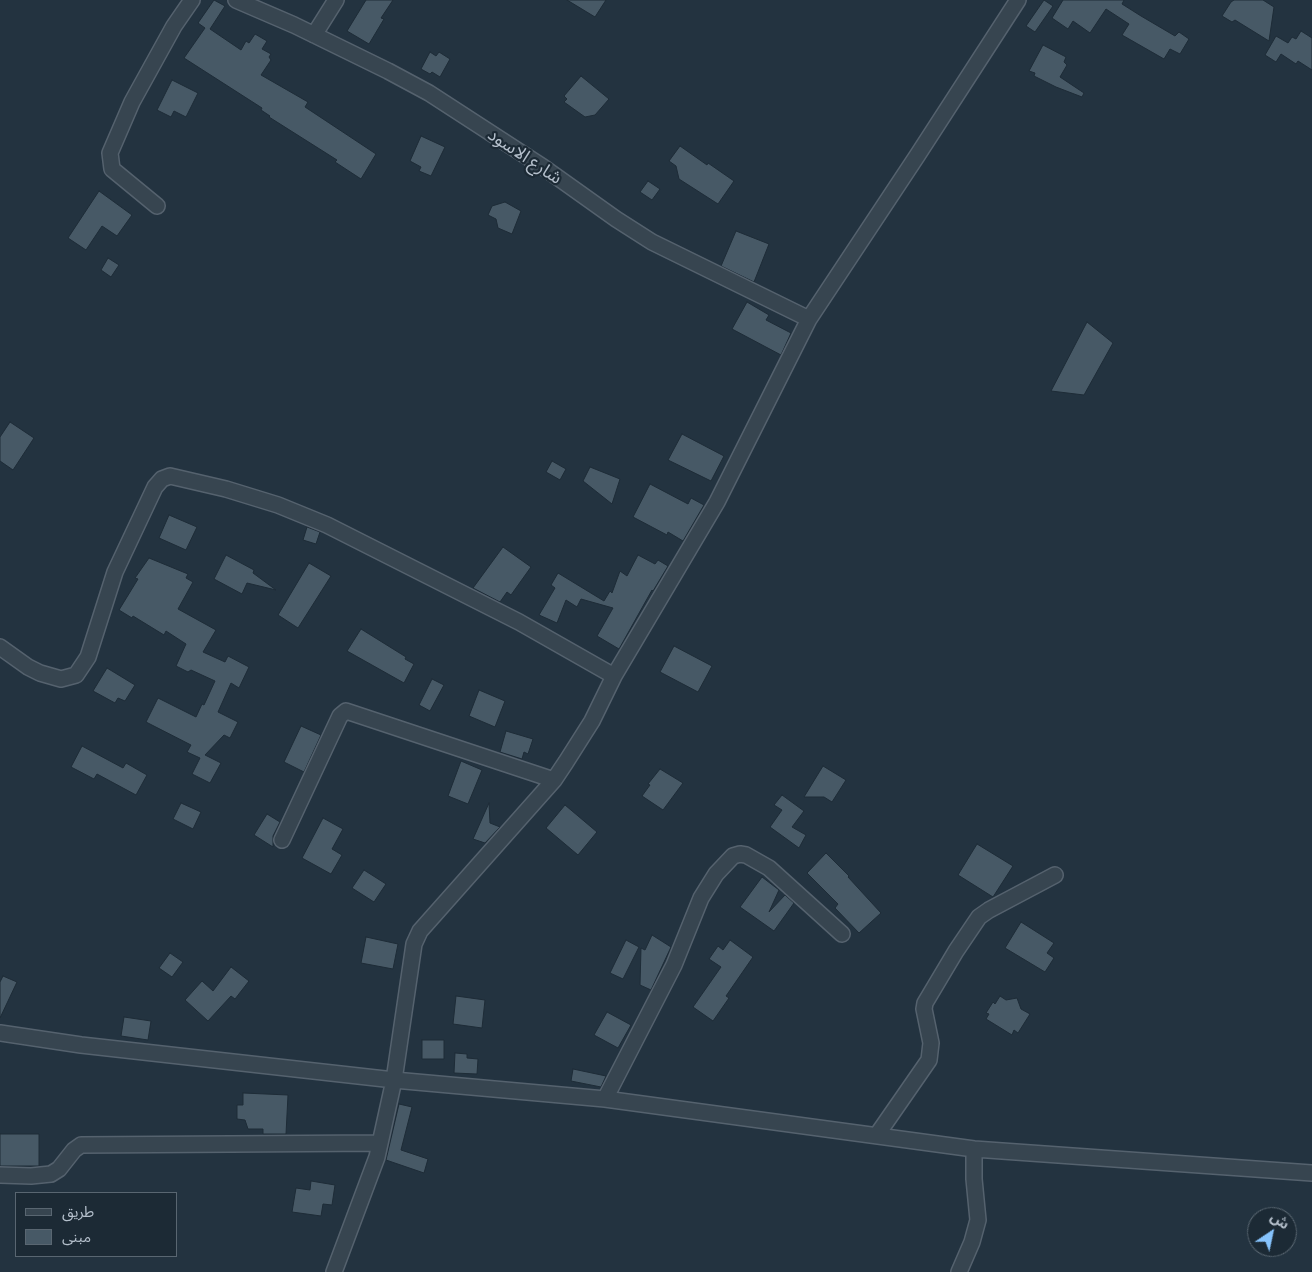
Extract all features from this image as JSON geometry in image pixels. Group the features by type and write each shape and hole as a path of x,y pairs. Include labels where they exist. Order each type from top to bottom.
{"street":[{"path":"157,206 112,169 110,154 132,102 174,26 192,0"},
{"name":"شارع الاسود","path":"236,0 314,35 430,94 543,167 652,242 809,319"},
{"path":"314,35 336,0"},
{"path":"334,1272 367,1187 380,1143 394,1080 414,944 420,931 554,780 592,720 614,676 717,502 809,319 1018,0"},
{"path":"0,647 28,667 40,673 61,679 76,674 88,657 115,572 155,486 162,479 170,476 226,489 278,505 327,525 519,622 614,676"},
{"path":"282,840 340,716 344,712 350,711 554,780"},
{"path":"605,1099 674,964 701,898 716,874 732,856 746,855 769,868 842,934"},
{"path":"877,1135 929,1060 931,1043 924,1009 925,1003 979,917 1055,875"},
{"path":"0,1033 81,1045 394,1080 605,1099 974,1149 1312,1172"},
{"path":"0,1175 31,1176 51,1174 59,1169 74,1150 81,1145 380,1143"},
{"path":"959,1272 972,1242 978,1220 974,1179 974,1149"}],"building":[{"path":"214,0 225,6 210,29 241,50 246,41 249,43 255,34 267,41 262,49 271,54 269,57 271,60 261,75 308,102 305,107 376,154 361,179 335,162 337,160 269,117 261,110 262,108 184,58 205,28 198,23"},
{"path":"366,0 393,0 381,18 384,19 369,44 347,31"},
{"path":"567,0 606,0 595,17"},
{"path":"1044,0 1053,6 1035,32 1026,26"},
{"path":"1063,0 1124,0 1122,4 1141,16 1175,36 1179,32 1189,39 1180,54 1170,49 1164,59 1122,35 1129,24 1106,9 1090,33 1073,21 1068,29 1052,18"},
{"path":"1234,0 1263,0 1274,7 1269,41 1235,20 1232,22 1222,16"},
{"path":"1301,31 1312,38 1312,70 1298,61 1296,64 1281,54 1276,62 1265,55 1276,36 1288,43 1292,37 1296,39"},
{"path":"1043,45 1066,57 1064,62 1067,65 1060,77 1084,93 1082,97 1056,87 1034,76 1035,73 1029,71"},
{"path":"430,52 436,56 439,52 450,59 440,77 432,72 430,74 421,69"},
{"path":"581,76 609,99 595,115 585,117 564,102 567,99 564,96"},
{"path":"172,80 198,93 186,117 174,111 171,117 157,110"},
{"path":"421,136 445,147 431,176 419,171 421,167 410,161"},
{"path":"680,146 734,181 718,204 679,179 676,166 669,161"},
{"path":"648,181 660,189 652,200 640,192"},
{"path":"99,191 132,215 117,236 102,226 86,250 68,238"},
{"path":"505,202 521,211 512,234 498,228 496,219 488,215 492,206"},
{"path":"736,231 769,244 754,282 721,266"},
{"path":"108,258 119,265 111,277 101,270"},
{"path":"747,302 769,315 766,320 791,333 781,355 732,329"},
{"path":"1087,322 1113,343 1084,395 1051,391"},
{"path":"10,422 34,438 13,470 0,461 0,437"},
{"path":"682,434 724,456 711,481 668,460"},
{"path":"552,461 566,469 560,480 546,472"},
{"path":"590,467 620,479 612,504 583,481"},
{"path":"650,484 688,504 691,498 704,505 683,541 668,532 667,535 633,517"},
{"path":"169,515 197,527 186,550 159,538"},
{"path":"307,527 320,532 316,544 303,540"},
{"path":"503,547 531,567 511,595 507,592 500,602 473,588"},
{"path":"226,555 254,570 253,573 276,590 247,583 242,594 214,579"},
{"path":"638,555 655,564 658,560 668,566 652,590 619,649 597,636 613,608 581,599 577,607 566,600 557,623 539,615 555,588 551,585 558,573 604,601 610,591 612,593 620,571 627,576"},
{"path":"149,558 188,574 186,578 193,582 178,609 216,630 203,652 225,662 228,656 249,667 239,688 231,683 218,712 238,722 230,738 224,735 205,755 221,763 210,783 192,774 200,758 187,752 191,745 146,722 158,698 196,717 215,681 191,670 188,672 176,666 186,644 166,631 164,635 133,616 132,618 119,610 138,579 135,578"},
{"path":"309,563 331,576 298,628 278,615"},
{"path":"361,629 414,664 404,683 347,651"},
{"path":"674,646 712,666 698,692 660,672"},
{"path":"107,668 135,685 125,701 118,698 115,703 93,691"},
{"path":"432,679 444,685 430,711 419,705"},
{"path":"479,690 505,701 495,727 469,716"},
{"path":"301,726 321,735 304,772 284,762"},
{"path":"506,731 533,739 528,754 524,752 522,759 500,752"},
{"path":"82,746 123,768 126,763 147,775 136,795 97,774 94,779 71,767"},
{"path":"461,761 482,770 468,804 448,796"},
{"path":"823,766 846,780 832,802 824,797 804,797"},
{"path":"660,769 683,783 663,810 642,796 650,785 648,784"},
{"path":"782,795 804,811 792,827 806,835 799,848 770,827 782,810 774,805"},
{"path":"181,803 201,812 193,829 173,819"},
{"path":"489,803 490,823 500,827 485,843 473,839"},
{"path":"565,805 597,832 578,855 546,828"},
{"path":"267,814 280,822 273,836 273,847 254,835"},
{"path":"323,818 343,829 332,849 342,855 331,874 302,858"},
{"path":"977,844 1013,866 993,897 958,875"},
{"path":"826,853 881,913 859,933 835,908 838,904 807,873"},
{"path":"364,870 386,884 374,902 352,888"},
{"path":"762,877 779,890 769,912 785,895 794,903 774,931 740,907"},
{"path":"1021,922 1054,943 1047,953 1054,958 1045,972 1005,948"},
{"path":"652,935 671,947 651,990 640,985 641,948 645,950"},
{"path":"366,937 398,944 393,969 361,963"},
{"path":"626,940 639,947 623,979 610,973"},
{"path":"730,940 753,957 726,996 729,998 713,1021 693,1007 721,967 709,959 718,946 723,950"},
{"path":"170,953 183,962 172,977 159,968"},
{"path":"231,967 249,981 235,999 231,996 208,1021 185,1000 202,981 213,991"},
{"path":"3,976 17,982 0,1018 0,982"},
{"path":"456,996 485,1000 482,1028 453,1024"},
{"path":"1000,996 1006,1000 1017,998 1021,1009 1030,1014 1018,1033 1014,1030 1012,1035 986,1019 989,1014 986,1013 993,1002 995,1004"},
{"path":"607,1012 631,1025 618,1048 594,1035"},
{"path":"124,1017 151,1021 148,1040 121,1036"},
{"path":"422,1040 444,1040 444,1059 422,1059"},
{"path":"455,1053 467,1054 467,1058 478,1059 477,1074 454,1073"},
{"path":"573,1069 606,1076 601,1087 571,1081"},
{"path":"243,1093 288,1095 286,1134 263,1134 263,1129 248,1129 245,1120 237,1119 237,1105 243,1105"},
{"path":"399,1104 412,1107 401,1150 428,1159 424,1173 386,1160"},
{"path":"0,1134 39,1134 39,1166 0,1166"},
{"path":"311,1181 335,1185 332,1205 323,1204 321,1216 292,1212 296,1188 310,1190"}]}
